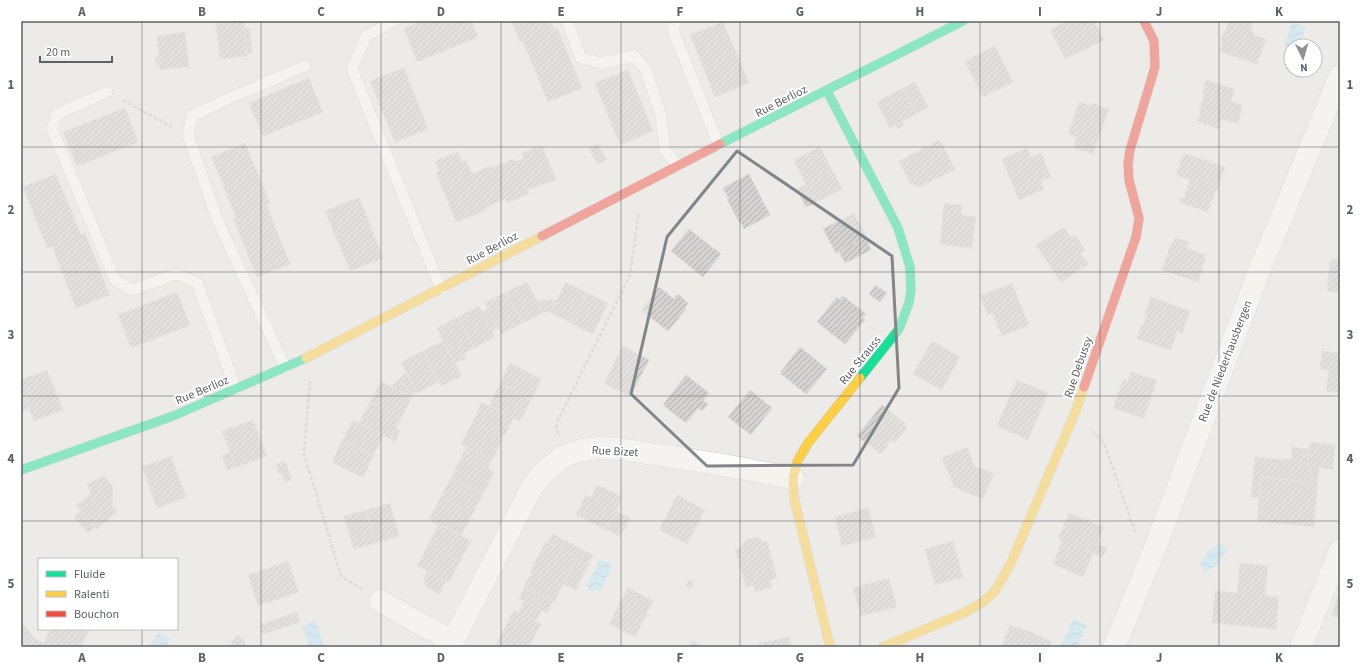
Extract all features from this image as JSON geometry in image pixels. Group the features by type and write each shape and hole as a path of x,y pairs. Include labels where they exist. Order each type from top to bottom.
{"street":[{"name":"Rue Berlioz","path":"21,470 173,416 312,355 643,183 719,146 963,21"},
{"name":"Rue Debussy","path":"883,647 966,612 983,602 995,591 1011,563 1074,415 1131,254 1138,227 1139,218 1129,180 1128,164 1130,150 1155,67 1154,41 1144,21"},
{"name":"Rue de Niederhausbergen","path":"1114,647 1155,548 1260,269 1340,76"},
{"name":"Rue Strauss","path":"827,91 898,228 911,267 912,287 906,315 899,329 808,443 798,460 793,478 794,498 801,530 830,647"},
{"name":"Rue Bizet","path":"451,645 532,488 542,474 562,457 581,450 599,448 718,464 793,478"},
{"path":"1301,647 1340,550"},
{"path":"380,602 451,645"}],"lane":[{"path":"394,21 366,36 352,69 441,289"},
{"path":"567,21 581,58 601,63 634,56 646,70 661,116 665,150 678,166"},
{"path":"676,21 673,30 719,146"},
{"path":"285,367 217,219 188,135 192,116 305,66"},
{"path":"107,92 57,114 52,130 115,280 132,290 176,274 197,283 236,389"}],"path":[{"path":"107,92 188,135"},
{"path":"562,457 556,424 630,275 643,183"},
{"path":"312,355 304,454 341,576 380,602"},
{"path":"1074,415 1104,443 1136,536 1155,548"}],"highlighted area":[{"path":"737,151 892,256 899,388 853,465 707,466 631,394 667,237"}],"water":[{"path":"1292,22 1306,27 1302,38 1287,38"},
{"path":"1220,543 1227,550 1218,564 1206,572 1200,566 1203,559"},
{"path":"600,559 613,565 600,591 597,590 592,592 587,585"},
{"path":"1073,619 1087,625 1077,647 1061,646"},
{"path":"316,621 324,647 310,647 302,626"},
{"path":"158,632 170,638 166,647 150,647"}],"building":[{"path":"244,21 247,56 220,59 216,24"},
{"path":"422,21 472,21 478,37 417,62 404,28"},
{"path":"511,21 550,21 553,29 557,28 582,88 548,102 523,41 520,42"},
{"path":"1067,21 1094,21 1104,40 1065,59 1050,30"},
{"path":"1229,21 1253,22 1251,28 1254,35 1266,39 1257,64 1219,51 1222,43 1222,36 1224,35"},
{"path":"723,22 749,83 715,97 690,35"},
{"path":"250,28 252,53 247,53 244,29"},
{"path":"185,32 189,67 160,70 157,36"},
{"path":"995,46 1013,82 983,97 965,61"},
{"path":"155,57 159,57 160,64 156,65"},
{"path":"404,68 428,129 395,142 370,81"},
{"path":"628,70 653,131 620,145 595,83"},
{"path":"309,78 323,112 263,136 249,103"},
{"path":"1206,80 1235,89 1231,101 1242,105 1238,124 1222,119 1219,129 1198,121 1201,111 1199,111 1205,94 1202,93"},
{"path":"915,82 928,107 916,114 903,88"},
{"path":"903,88 916,114 890,128 877,102"},
{"path":"1079,102 1091,106 1092,103 1109,109 1093,154 1073,148 1077,137 1068,134"},
{"path":"125,108 138,142 77,166 63,132"},
{"path":"902,121 904,125 898,129 896,125"},
{"path":"940,140 955,169 920,187 911,184 899,161"},
{"path":"245,143 270,203 266,204 290,264 257,277 233,218 236,217 212,157"},
{"path":"598,144 607,160 597,164 589,149"},
{"path":"542,145 556,180 527,190 529,194 507,203 505,199 486,208 487,210 456,222 436,173 439,171 435,161 458,152 462,162 466,160 472,174 492,165 493,168 514,159 515,162 524,158 522,153"},
{"path":"820,147 842,189 806,207 797,189 806,184 794,160"},
{"path":"1027,148 1031,157 1041,153 1051,177 1041,181 1044,189 1019,200 1002,159"},
{"path":"1184,153 1213,163 1206,183 1218,187 1218,189 1216,189 1208,212 1179,202 1181,197 1184,199 1190,180 1176,175"},
{"path":"1213,163 1225,167 1218,187 1206,183"},
{"path":"56,174 81,235 85,233 110,295 76,308 52,246 47,248 23,187"},
{"path":"749,174 770,215 744,229 727,199 729,199 723,188"},
{"path":"359,197 383,258 350,271 325,211"},
{"path":"944,203 962,205 961,215 976,217 972,248 940,244"},
{"path":"854,213 867,237 836,253 823,229"},
{"path":"1064,227 1070,237 1075,235 1085,250 1080,253 1088,264 1061,282 1036,245"},
{"path":"689,229 721,254 703,277 671,251"},
{"path":"866,238 871,250 845,263 839,251"},
{"path":"1175,238 1189,242 1187,248 1206,255 1198,282 1162,270 1171,243 1173,243"},
{"path":"1330,259 1340,260 1340,293 1327,291"},
{"path":"527,282 543,313 522,323 506,292"},
{"path":"566,282 587,293 571,323 550,312"},
{"path":"1012,283 1029,325 1002,336 992,313 988,315 980,296"},
{"path":"875,285 887,293 880,302 869,294"},
{"path":"659,287 674,299 678,294 688,303 685,308 686,309 668,331 641,310"},
{"path":"177,292 190,325 131,348 118,315"},
{"path":"506,292 522,323 501,334 485,303"},
{"path":"587,293 608,303 593,334 571,323"},
{"path":"843,296 866,314 862,318 865,320 845,344 817,322 837,297 840,300"},
{"path":"1151,297 1190,311 1182,333 1177,331 1171,350 1137,339 1142,324 1144,325 1147,314 1145,313"},
{"path":"537,300 546,300 547,312 543,312"},
{"path":"546,300 556,300 550,312 547,312"},
{"path":"479,306 495,337 474,348 458,317"},
{"path":"488,309 498,328 495,329 485,311"},
{"path":"485,311 495,329 492,331 482,312"},
{"path":"458,317 474,348 452,359 437,328"},
{"path":"443,341 462,376 441,386 423,351"},
{"path":"932,341 960,357 942,390 913,374"},
{"path":"623,346 649,360 630,396 604,383"},
{"path":"800,347 827,369 806,394 780,373"},
{"path":"423,351 438,382 417,393 401,362"},
{"path":"1322,351 1340,353 1340,393 1326,391 1329,370 1320,369"},
{"path":"464,354 466,358 455,364 453,359"},
{"path":"510,363 541,379 531,400 500,384"},
{"path":"47,370 63,410 34,421 21,388 21,380"},
{"path":"1131,372 1157,380 1144,418 1113,408 1123,380 1128,381"},
{"path":"406,373 416,392 414,394 398,380"},
{"path":"686,375 709,393 703,401 708,404 702,411 698,408 686,423 663,405"},
{"path":"398,380 414,394 411,397 391,387"},
{"path":"1017,380 1048,393 1028,440 997,426"},
{"path":"381,381 412,397 401,418 370,403"},
{"path":"500,384 531,400 520,421 489,406"},
{"path":"21,388 29,409 23,411 21,405"},
{"path":"750,390 772,408 751,435 728,417"},
{"path":"482,402 514,418 503,438 472,423"},
{"path":"370,403 401,418 390,439 359,423"},
{"path":"882,405 905,423 904,425 907,428 895,443 891,440 881,454 857,436"},
{"path":"253,420 267,456 236,467 222,431"},
{"path":"353,420 384,435 373,456 342,441"},
{"path":"472,423 503,438 492,460 461,444"},
{"path":"396,429 400,431 395,442 390,439"},
{"path":"342,441 373,456 363,478 332,462"},
{"path":"1310,442 1335,445 1333,470 1319,468 1318,483 1310,482 1311,468 1308,468"},
{"path":"467,447 492,460 490,464 464,451"},
{"path":"967,447 973,462 972,463 978,469 979,467 994,474 983,499 954,487 942,458"},
{"path":"1292,447 1309,449 1308,468 1311,468 1310,482 1261,477 1259,498 1251,497 1255,457 1291,460"},
{"path":"464,451 490,464 488,470 462,456"},
{"path":"230,452 236,467 227,470 222,456"},
{"path":"171,456 186,497 157,508 142,467"},
{"path":"462,456 494,472 483,494 451,478"},
{"path":"285,461 292,479 285,482 282,473 279,474 276,465"},
{"path":"104,476 113,487 112,505 118,511 97,529 76,505 91,494 87,484"},
{"path":"1261,477 1318,483 1314,527 1257,521"},
{"path":"451,478 483,494 472,515 440,498"},
{"path":"597,485 623,497 606,530 576,515 586,495 591,498"},
{"path":"677,495 705,510 687,544 659,530"},
{"path":"440,498 472,515 461,536 429,520"},
{"path":"390,503 399,536 376,543 366,510"},
{"path":"868,508 876,537 842,546 835,517"},
{"path":"366,510 376,543 354,549 344,516"},
{"path":"81,511 95,527 88,533 74,517"},
{"path":"616,511 630,518 620,537 607,529"},
{"path":"1069,513 1086,520 1086,518 1089,519 1088,521 1104,527 1097,544 1091,542 1087,551 1093,553 1083,577 1053,564 1062,541 1058,539"},
{"path":"439,524 471,541 460,562 428,545"},
{"path":"552,534 593,555 576,590 564,584 577,557 548,543"},
{"path":"756,537 761,539 761,542 767,541 777,578 770,580 772,587 755,592 753,585 746,587 735,549 742,547 745,540"},
{"path":"546,541 577,557 554,602 524,587"},
{"path":"953,541 963,577 935,585 925,549"},
{"path":"1091,542 1107,548 1103,557 1087,551"},
{"path":"428,545 460,562 449,582 417,566"},
{"path":"288,561 299,592 258,606 248,575"},
{"path":"1240,563 1268,566 1265,596 1279,597 1276,629 1212,623 1215,591 1237,593"},
{"path":"427,571 446,581 440,594 426,587 424,578"},
{"path":"889,578 897,607 861,616 853,588"},
{"path":"688,580 694,582 691,588 686,586"},
{"path":"525,587 553,601 547,613 519,599"},
{"path":"628,588 653,601 635,637 609,624"},
{"path":"1340,591 1340,617 1331,616"},
{"path":"524,601 542,610 536,621 519,612"},
{"path":"514,610 541,624 529,647 495,647"},
{"path":"297,612 300,622 263,634 260,625"},
{"path":"24,624 34,638 44,643 50,630 90,630 81,647 21,647 21,626"},
{"path":"1010,625 1051,641 1049,647 1001,647"},
{"path":"238,635 246,643 241,647 234,647 230,643"},
{"path":"789,637 791,647 759,647 759,643"},
{"path":"692,641 704,647 689,647"}],"traffic: fast":[{"path":"720,144 963,21"},
{"path":"827,91 898,228 910,267 911,290 909,303 899,329 860,378"},
{"path":"21,470 173,416 306,358"}],"traffic: slow":[{"path":"306,358 542,236"},
{"path":"830,647 794,498 793,478 798,460 808,443 860,378"},
{"path":"883,647 966,612 983,602 995,591 1011,563 1074,415 1084,387"}],"traffic: jam":[{"path":"1084,387 1136,237 1139,218 1129,180 1128,164 1130,150 1155,67 1154,41 1144,21"},
{"path":"542,236 720,144"}]}
